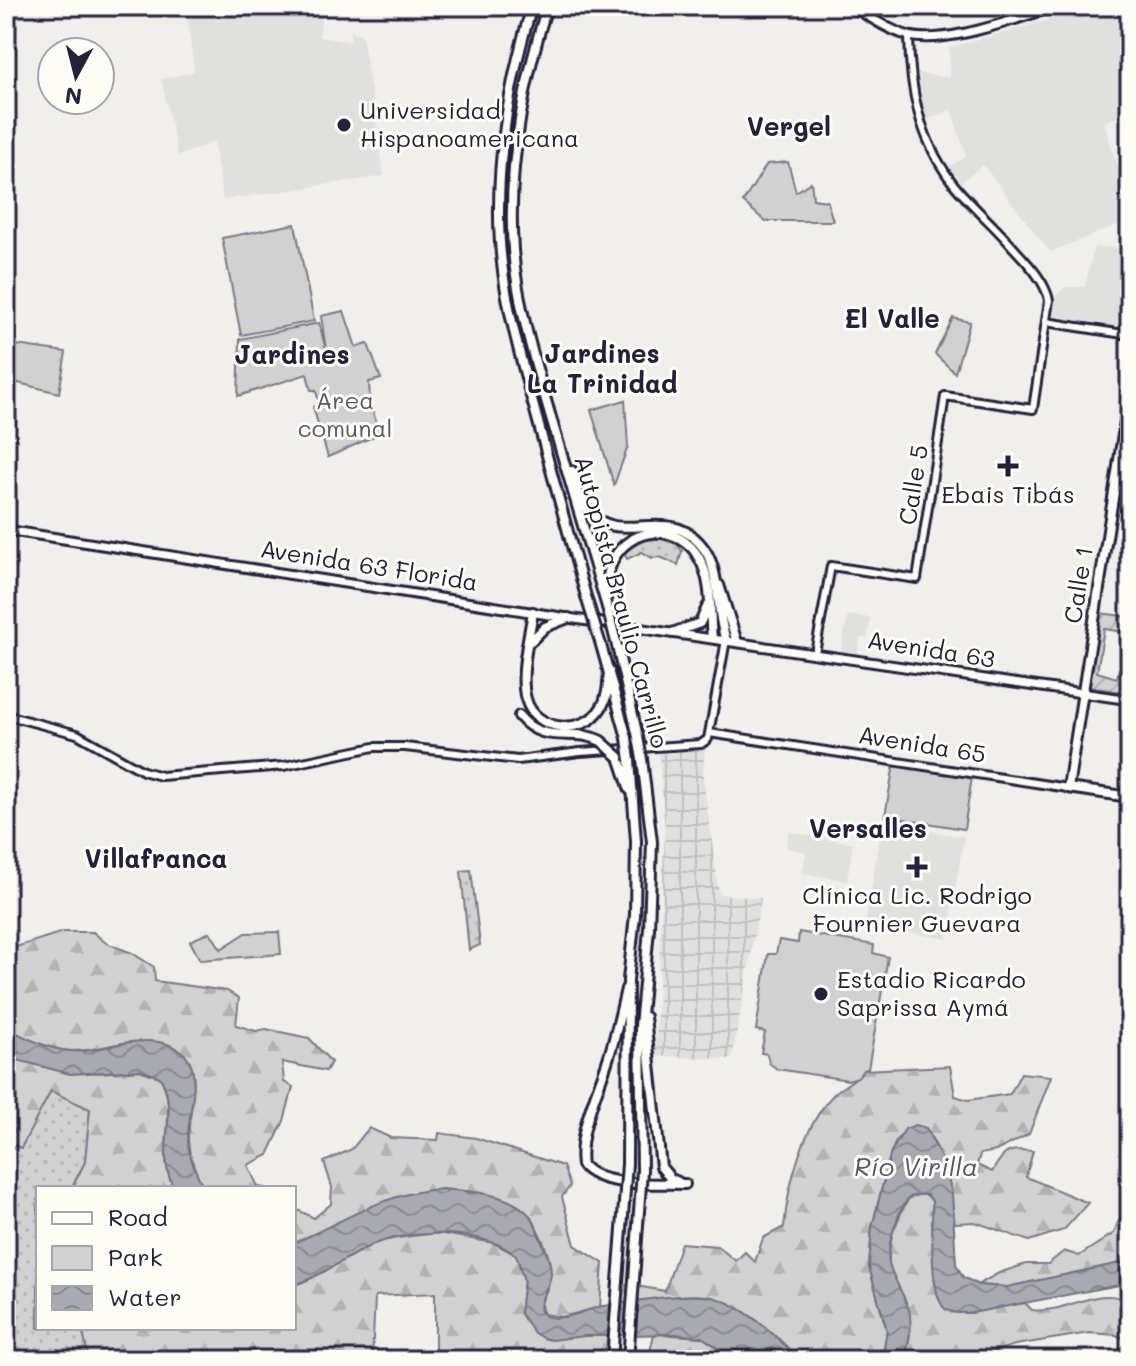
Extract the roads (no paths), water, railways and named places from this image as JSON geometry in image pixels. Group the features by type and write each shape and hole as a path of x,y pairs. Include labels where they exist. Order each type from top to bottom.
{"main road":[{"name":"Autopista Braulio Carrillo","path":"532,6 503,140 500,248 514,331 627,738 635,810 635,915 628,980 627,1164 612,1360"},
{"name":"Autopista Braulio Carrillo","path":"547,6 522,102 514,156 512,209 516,277 525,330 617,646 642,759 652,842 651,899 639,1058 642,1171 628,1360"},
{"path":"851,6 909,37 960,33 1058,6"},
{"name":"Calle 1","path":"1068,788 1130,389"},
{"path":"547,403 581,498 589,512 603,522 620,527 654,524 677,528 699,542 713,567 737,642"},
{"name":"Avenida 63 Florida","path":"6,530 726,640"},
{"path":"606,607 611,563 624,545 644,533 670,534 689,544 702,564 709,591 712,638"},
{"path":"713,567 719,621 726,640"},
{"path":"672,633 702,622 709,591"},
{"path":"533,612 524,691 527,704 538,719 551,725 573,726 594,716 604,703 609,671"},
{"path":"528,645 545,627 568,618"},
{"name":"Avenida 63","path":"726,640 1130,700"},
{"path":"519,716 530,727 544,733 589,736 601,741 619,757 635,810"},
{"name":"Avenida 65","path":"1068,788 1130,797"},
{"path":"628,980 580,1154 582,1165 595,1176 685,1184 671,1179 661,1167 643,996"},
{"path":"637,1182 655,1174 661,1167"}],"street":[{"path":"909,37 913,102 931,148 951,181 1031,267 1047,290 1046,322 1130,335"},
{"name":"Calle 5","path":"815,653 831,566 917,579 945,396 1033,409 1046,322"},
{"path":"6,715 77,734 143,771 161,776 284,766 374,747 405,747 518,760 580,752 701,744 706,743 709,733 726,640"},
{"name":"Avenida 65","path":"709,733 1068,788"}],"water":[{"path":"6,1028 62,1050 92,1050 146,1041 167,1044 181,1051 193,1073 189,1148 203,1186 173,1186 166,1160 168,1104 160,1077 140,1070 70,1074 6,1057"},
{"name":"Río Virilla","path":"915,1125 926,1128 944,1163 952,1193 956,1264 963,1277 978,1285 1007,1287 1130,1261 1130,1283 972,1313 947,1310 941,1303 934,1277 932,1201 927,1195 913,1196 905,1203 897,1220 889,1257 910,1316 905,1359 877,1360 883,1353 887,1331 869,1267 872,1227 891,1152 905,1129"},
{"path":"442,1189 478,1193 502,1198 523,1209 532,1218 548,1257 550,1280 541,1310 549,1317 642,1300 711,1297 747,1314 771,1332 799,1360 736,1360 702,1337 675,1334 543,1338 534,1333 520,1313 524,1280 516,1255 497,1244 464,1236 412,1235 380,1242 296,1284 296,1242 365,1209 421,1191"}],"place":[{"name":"Universidad Hispanoamericana","path":"344,125"},
{"name":"Ebais Tibás","path":"1008,466"},
{"name":"Clínica Lic. Rodrigo Fournier Guevara","path":"917,867"},
{"name":"Estadio Ricardo Saprissa Aymá","path":"821,994"}],"district":[{"name":"Vergel","path":"789,127"},
{"name":"El Valle","path":"892,319"},
{"name":"Jardines","path":"292,355"},
{"name":"Jardines La Trinidad","path":"602,369"},
{"name":"Versalles","path":"868,829"},
{"name":"Villafranca","path":"156,859"}],"park label":[{"name":"Área comunal","path":"345,415"}]}
